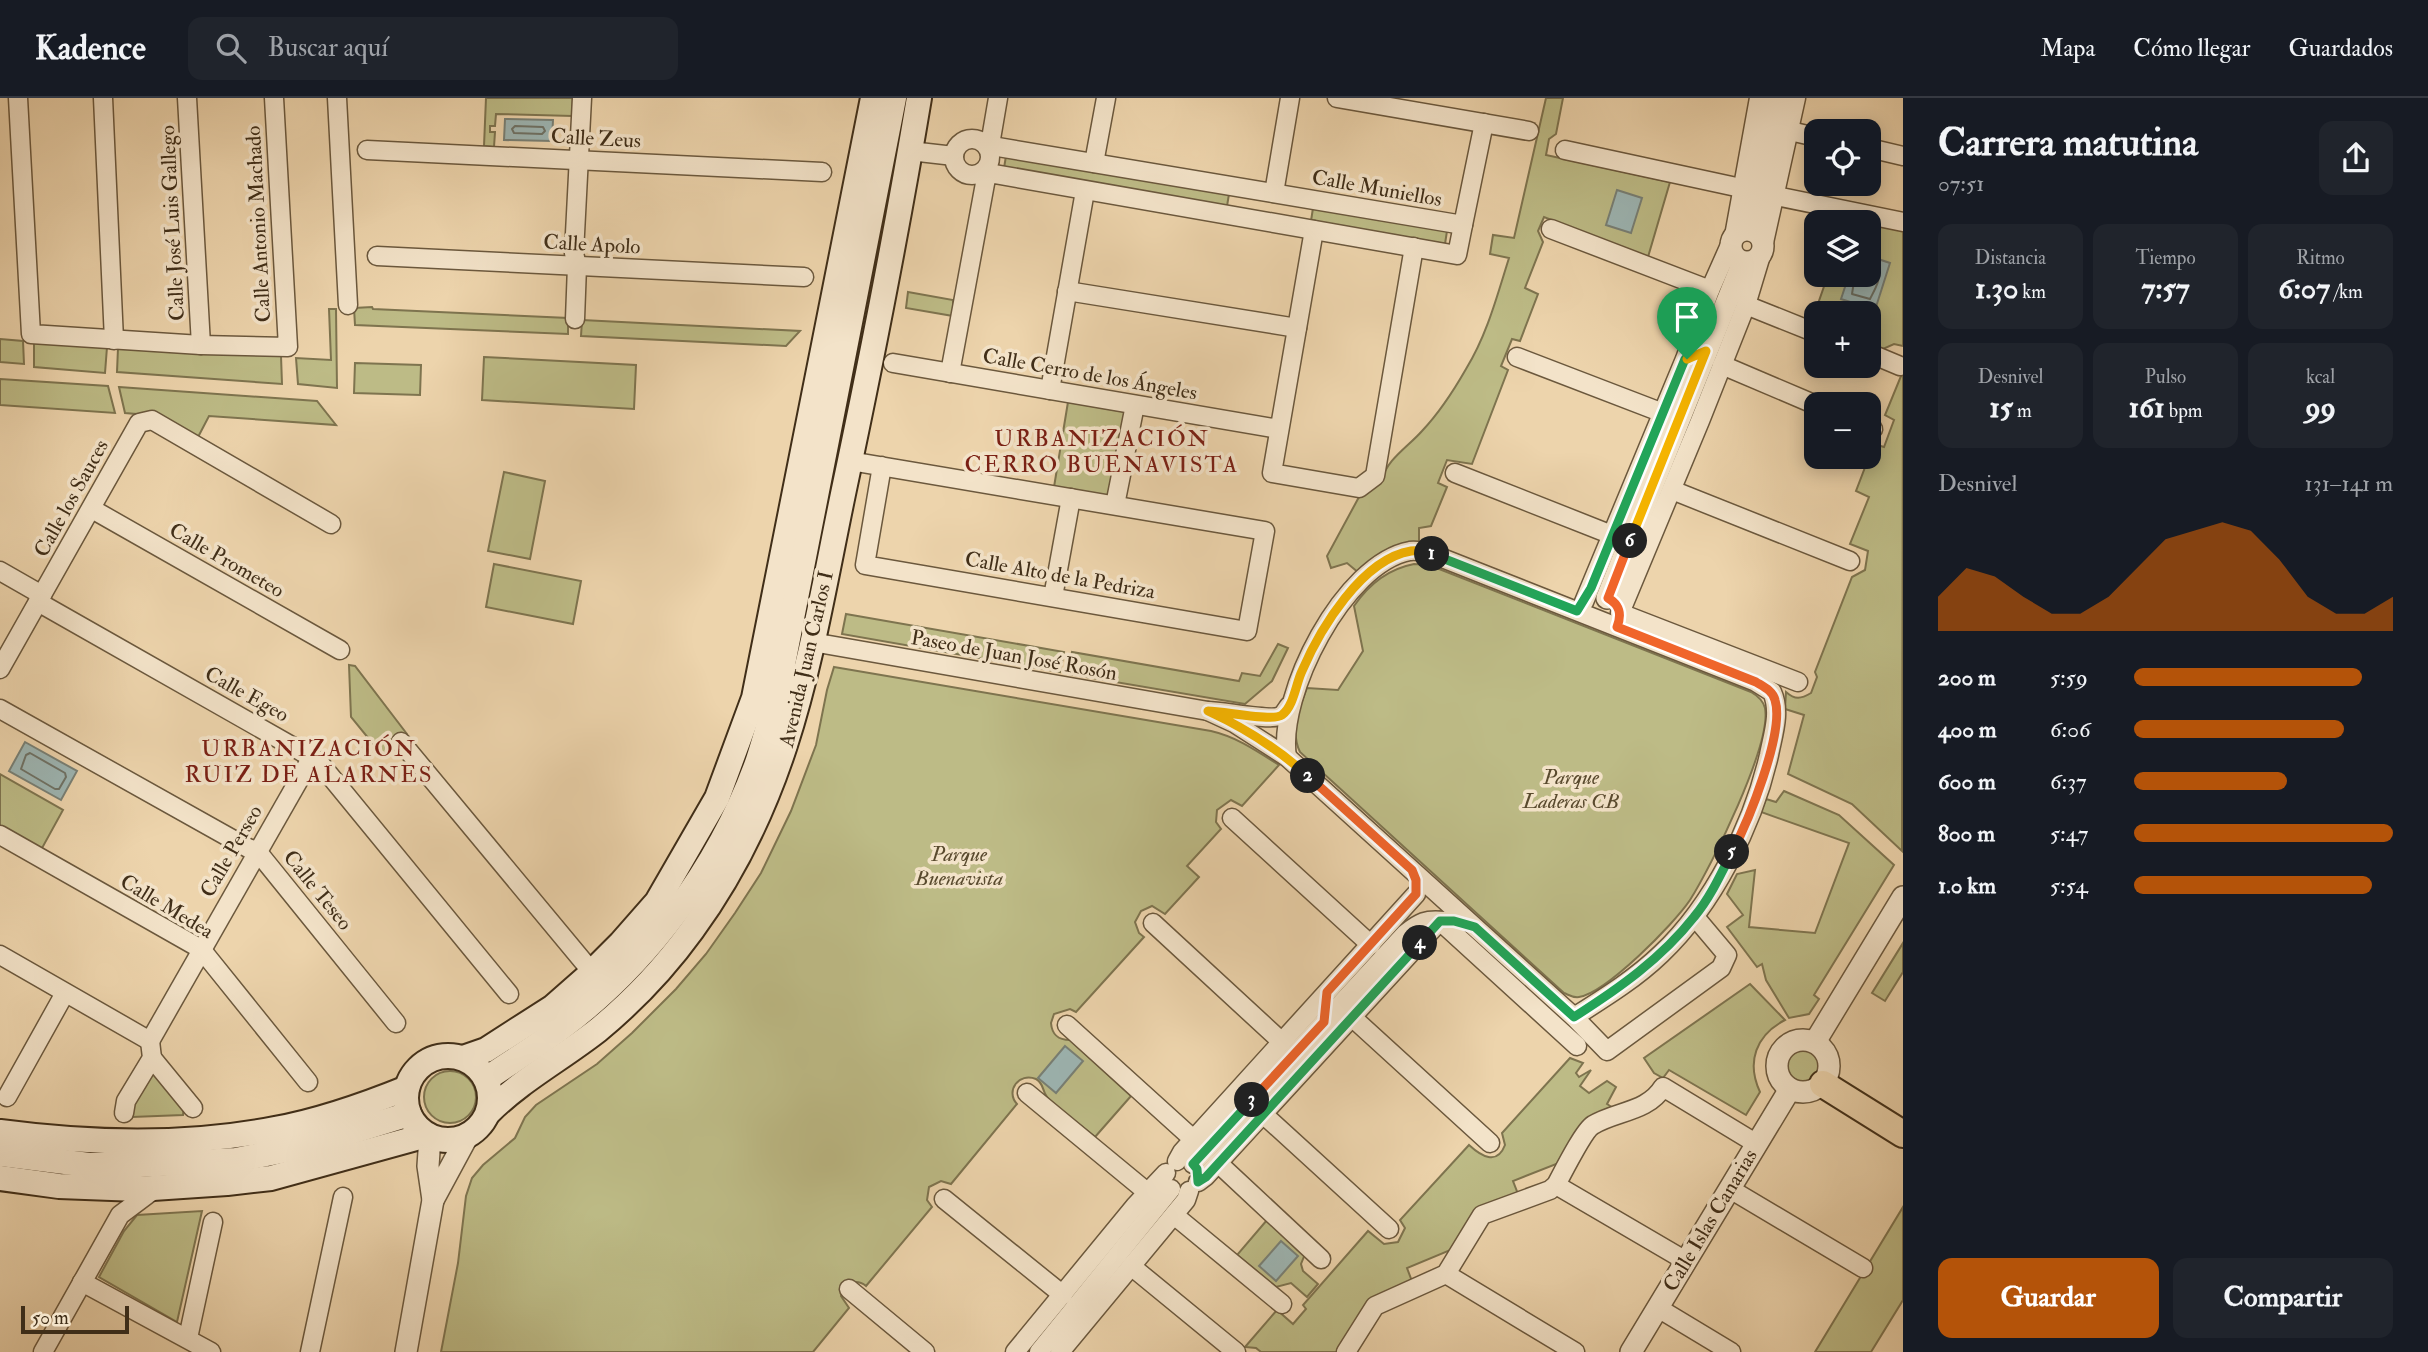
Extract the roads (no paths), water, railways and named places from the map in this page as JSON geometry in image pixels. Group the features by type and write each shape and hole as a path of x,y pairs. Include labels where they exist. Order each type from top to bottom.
{"main road":[{"name":"Avenida Juan Carlos I","path":"463,1058 486,1050 511,1035 553,1006 592,972 657,902 717,798 754,698 873,98"},
{"name":"Avenida Juan Carlos I","path":"486,1079 561,1029 592,1003 649,946 701,875 725,834 755,766 775,705 894,98"},
{"name":"Avenida Juan Carlos I","path":"488,1113 512,1090 588,1037 664,965 719,891 765,803 796,712 812,642 850,461 919,98"},
{"path":"0,1178 59,1186 156,1188 271,1178 420,1138 444,1141 467,1137 478,1129 488,1113 491,1097 486,1079 475,1065 463,1058 443,1056 426,1062 414,1073 406,1098 409,1114 420,1138"},
{"path":"1825,1080 1903,1121"},
{"path":"1825,1080 1903,1134"},
{"path":"0,1132 111,1143 228,1136 276,1129 325,1117 371,1103 407,1088"},
{"path":"0,1154 89,1165 236,1160 306,1146 409,1114"}],"street":[{"path":"18,98 31,334 201,345"},
{"path":"103,98 114,340"},
{"name":"Calle José Luis Gallego","path":"187,98 201,345"},
{"name":"Calle Antonio Machado","path":"201,345 288,346 274,98"},
{"path":"337,98 348,305"},
{"path":"575,319 577,266 574,253 582,98"},
{"path":"985,144 991,138 998,98"},
{"path":"1094,163 1106,98"},
{"path":"1274,193 1290,98"},
{"path":"1336,98 1394,103 1529,131"},
{"path":"1581,607 1685,359 1710,290 1740,243 1741,188 1759,98"},
{"path":"1615,612 1650,492 1675,431 1746,305 1776,196 1796,98"},
{"path":"1752,131 1776,106"},
{"path":"1615,612 1672,490 1700,421 1740,243 1776,106"},
{"path":"1463,225 1484,123"},
{"path":"1790,131 1804,134"},
{"path":"967,139 975,139 985,144 990,160 983,172 975,175 964,173 958,168 954,156 959,144 967,139"},
{"name":"Calle Muniellos","path":"983,172 1457,255 1463,225 985,144"},
{"name":"Calle Zeus","path":"367,150 822,172"},
{"path":"1565,150 1741,188"},
{"path":"910,151 954,156"},
{"path":"1881,151 1903,156"},
{"path":"950,373 986,178 983,172"},
{"path":"1050,390 1085,191"},
{"path":"1776,196 1903,222"},
{"path":"1551,229 1710,290"},
{"path":"1314,230 1272,473 1359,488 1375,476 1414,247"},
{"path":"1740,243 1756,259 1763,249"},
{"name":"Calle Apolo","path":"377,256 804,278"},
{"path":"1068,291 1297,328"},
{"path":"1746,305 1804,328"},
{"path":"1517,357 1663,413"},
{"path":"1685,359 1714,358 1804,399"},
{"path":"1881,358 1900,366"},
{"name":"Calle Cerro de los Ángeles","path":"893,363 1279,429"},
{"path":"850,461 1115,505 1135,405"},
{"name":"Calle los Sauces","path":"0,669 139,423 152,419 331,524"},
{"path":"1675,431 1700,421"},
{"name":"Calle Alto de la Pedriza","path":"882,466 865,565 1247,631 1265,531 1115,505"},
{"path":"1455,473 1612,536"},
{"path":"1637,474 1650,492"},
{"path":"1672,490 1850,561"},
{"path":"1053,597 1071,498"},
{"name":"Calle Prometeo","path":"92,509 340,650"},
{"path":"1287,757 1284,741 1289,706 1312,649 1339,607 1372,570 1399,554 1413,551 1432,554 1581,607 1615,612 1791,680 1772,692"},
{"name":"Calle Egeo","path":"0,571 40,599 312,757 326,769 509,994"},
{"path":"1558,1028 1572,1016 1622,986 1660,956 1695,917 1714,888 1742,833 1765,774 1777,713 1772,692 1756,682 1615,612 1595,597 1581,607"},
{"name":"Paseo de Juan José Rosón","path":"812,642 1208,711 1274,718 1283,715 1289,706"},
{"name":"Calle Teseo","path":"0,709 257,851 396,1023"},
{"name":"Paseo de Juan José Rosón","path":"1208,711 1234,723 1287,757 1572,1016 1606,1051 1721,968 1727,955 1695,917"},
{"path":"401,742 592,972"},
{"name":"Calle Perseo","path":"124,1113 126,1101 201,949 312,757"},
{"path":"1232,818 1371,945"},
{"name":"Calle Medea","path":"0,835 201,949 308,1082"},
{"path":"1177,1172 1183,1193 1206,1177 1258,1107 1280,1071 1410,930 1414,923 1417,898 1416,880 1412,870"},
{"path":"1815,1042 1903,897"},
{"path":"1039,1352 1122,1250 1177,1172 1193,1139 1417,898"},
{"path":"1417,898 1424,912 1438,920 1577,1046"},
{"path":"1410,930 1431,919 1454,921 1475,927"},
{"path":"1018,1351 1147,1192 1177,1172 1308,1066 1438,920"},
{"path":"1153,923 1282,1042"},
{"path":"0,956 65,993 151,1049 193,1108"},
{"path":"1324,1022 1327,992"},
{"path":"7,1097 65,993"},
{"path":"1353,1018 1490,1143"},
{"path":"1066,1025 1193,1139"},
{"path":"1796,1041 1815,1042 1827,1056 1829,1067 1825,1080 1808,1092 1790,1089 1778,1075 1777,1066 1782,1051 1796,1041"},
{"path":"1280,1071 1308,1066"},
{"path":"1346,1352 1370,1309 1446,1274 1482,1215 1550,1190 1556,1185 1590,1126 1648,1103 1657,1097 1663,1087 1757,1143"},
{"name":"Calle Islas Canarias","path":"1631,1352 1790,1089"},
{"path":"1027,1093 1147,1192"},
{"path":"1228,1101 1258,1107 1390,1229"},
{"path":"406,1352 433,1200 467,1137"},
{"path":"420,1138 414,1146 422,1153 428,1166 433,1200"},
{"path":"1218,1163 1321,1259"},
{"path":"1060,1352 1186,1200 1194,1186 1197,1169 1177,1172"},
{"path":"1556,1185 1686,1261"},
{"path":"103,1188 115,1200 120,1215"},
{"path":"43,1352 120,1215 156,1188"},
{"path":"1730,1189 1863,1268"},
{"path":"310,1352 343,1197"},
{"path":"944,1199 1063,1295"},
{"path":"1174,1215 1282,1304"},
{"path":"188,1338 213,1222"},
{"path":"1098,1250 1122,1250"},
{"path":"1131,1266 1236,1352"},
{"path":"1446,1274 1575,1352"},
{"path":"82,1282 211,1352"},
{"path":"849,1289 925,1352"},
{"path":"1658,1308 1731,1352"},
{"path":"1069,1314 1092,1313"}],"water":[{"path":"505,119 553,120 552,141 504,140"},
{"path":"1617,190 1642,198 1631,233 1606,225"},
{"path":"1881,260 1890,263 1878,301 1841,299 1845,287 1881,287"},
{"path":"25,742 77,771 61,800 9,771"},
{"path":"1065,1046 1083,1061 1056,1093 1038,1078"},
{"path":"1281,1241 1298,1256 1276,1281 1259,1266"}],"district":[{"name":"URBANIZACIÓN CERRO BUENAVISTA","path":"1102,451"},
{"name":"URBANIZACIÓN RUIZ DE ALARNES","path":"309,761"}],"park label":[{"name":"Parque Laderas CB","path":"1571,789"},
{"name":"Parque Buenavista","path":"959,866"}]}
